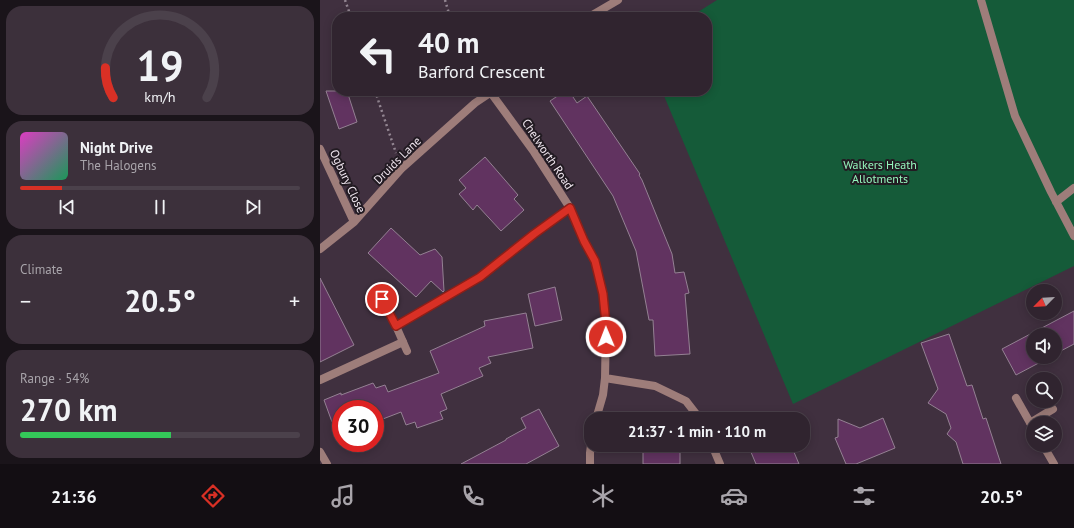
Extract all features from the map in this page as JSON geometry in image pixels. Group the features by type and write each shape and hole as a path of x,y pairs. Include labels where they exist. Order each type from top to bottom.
{"street":[{"path":"598,12 618,0"},
{"path":"981,0 1015,116 1074,236"},
{"name":"Druids Lane","path":"320,249 354,222 402,169 475,102 485,96"},
{"name":"Chelworth Road","path":"495,96 534,152 570,208 584,241 595,261 603,294 606,324 605,378 603,395 598,412"},
{"name":"Ogbury Close","path":"320,149 354,222"},
{"path":"1056,202 1074,188"},
{"path":"396,326 480,277 534,234 570,208"},
{"path":"382,299 407,351"},
{"path":"320,380 403,342"},
{"path":"605,378 655,386 686,401 695,412"},
{"path":"1016,398 1026,417"},
{"path":"1045,416 1053,410"},
{"path":"320,452 327,464"},
{"path":"590,452 590,464"},
{"path":"715,452 720,464"},
{"path":"1047,452 1054,464"}],"path":[{"path":"345,0 349,12"},
{"path":"445,0 449,12"},
{"path":"377,96 402,169"}],"green space":[{"name":"Walkers Heath Allotments","path":"717,0 1074,0 1074,266 1037,284 1026,284 1026,290 793,404 664,96 712,96 712,12 698,12"}],"building":[{"path":"326,91 332,91 332,96 349,96 357,122 339,129"},
{"path":"558,96 572,96 577,103 587,96 640,174 639,175 672,254 675,273 684,272 689,293 685,294 690,354 655,356 653,320 649,320 636,251 613,196 550,101"},
{"path":"485,157 518,195 514,199 524,210 501,231 477,205 473,210 459,194 466,188 459,180"},
{"path":"391,228 420,255 435,249 442,257 443,292 431,281 416,297 368,253"},
{"path":"320,278 354,345 320,362"},
{"path":"555,287 562,320 535,326 528,294"},
{"path":"1074,311 1074,344 1062,350 1062,328 1042,328 1057,320 1062,320 1062,317"},
{"path":"526,313 533,348 488,357 491,363 479,368 483,376 441,394 447,409 440,412 443,419 417,428 415,422 406,425 401,412 384,419 384,400 332,400 332,422 324,400 373,383 376,388 385,385 388,392 439,373 430,351 485,326 484,321"},
{"path":"949,334 967,386 972,385 983,419 986,418 1001,464 963,464 956,442 947,434 951,428 946,414 928,403 938,389 921,343"},
{"path":"1026,336 1026,364 1037,364 1016,375 1002,349"},
{"path":"539,409 559,446 526,464 461,464 526,428 521,418"},
{"path":"883,418 895,448 856,464 846,464 835,438 838,437 838,419 860,428"},
{"path":"643,452 680,452 680,464 643,464"},
{"path":"751,452 794,452 799,464 756,464"}],"route":[{"path":"382,299 396,326 480,277 534,234 570,208 584,241 595,261 603,294 606,337"}]}
